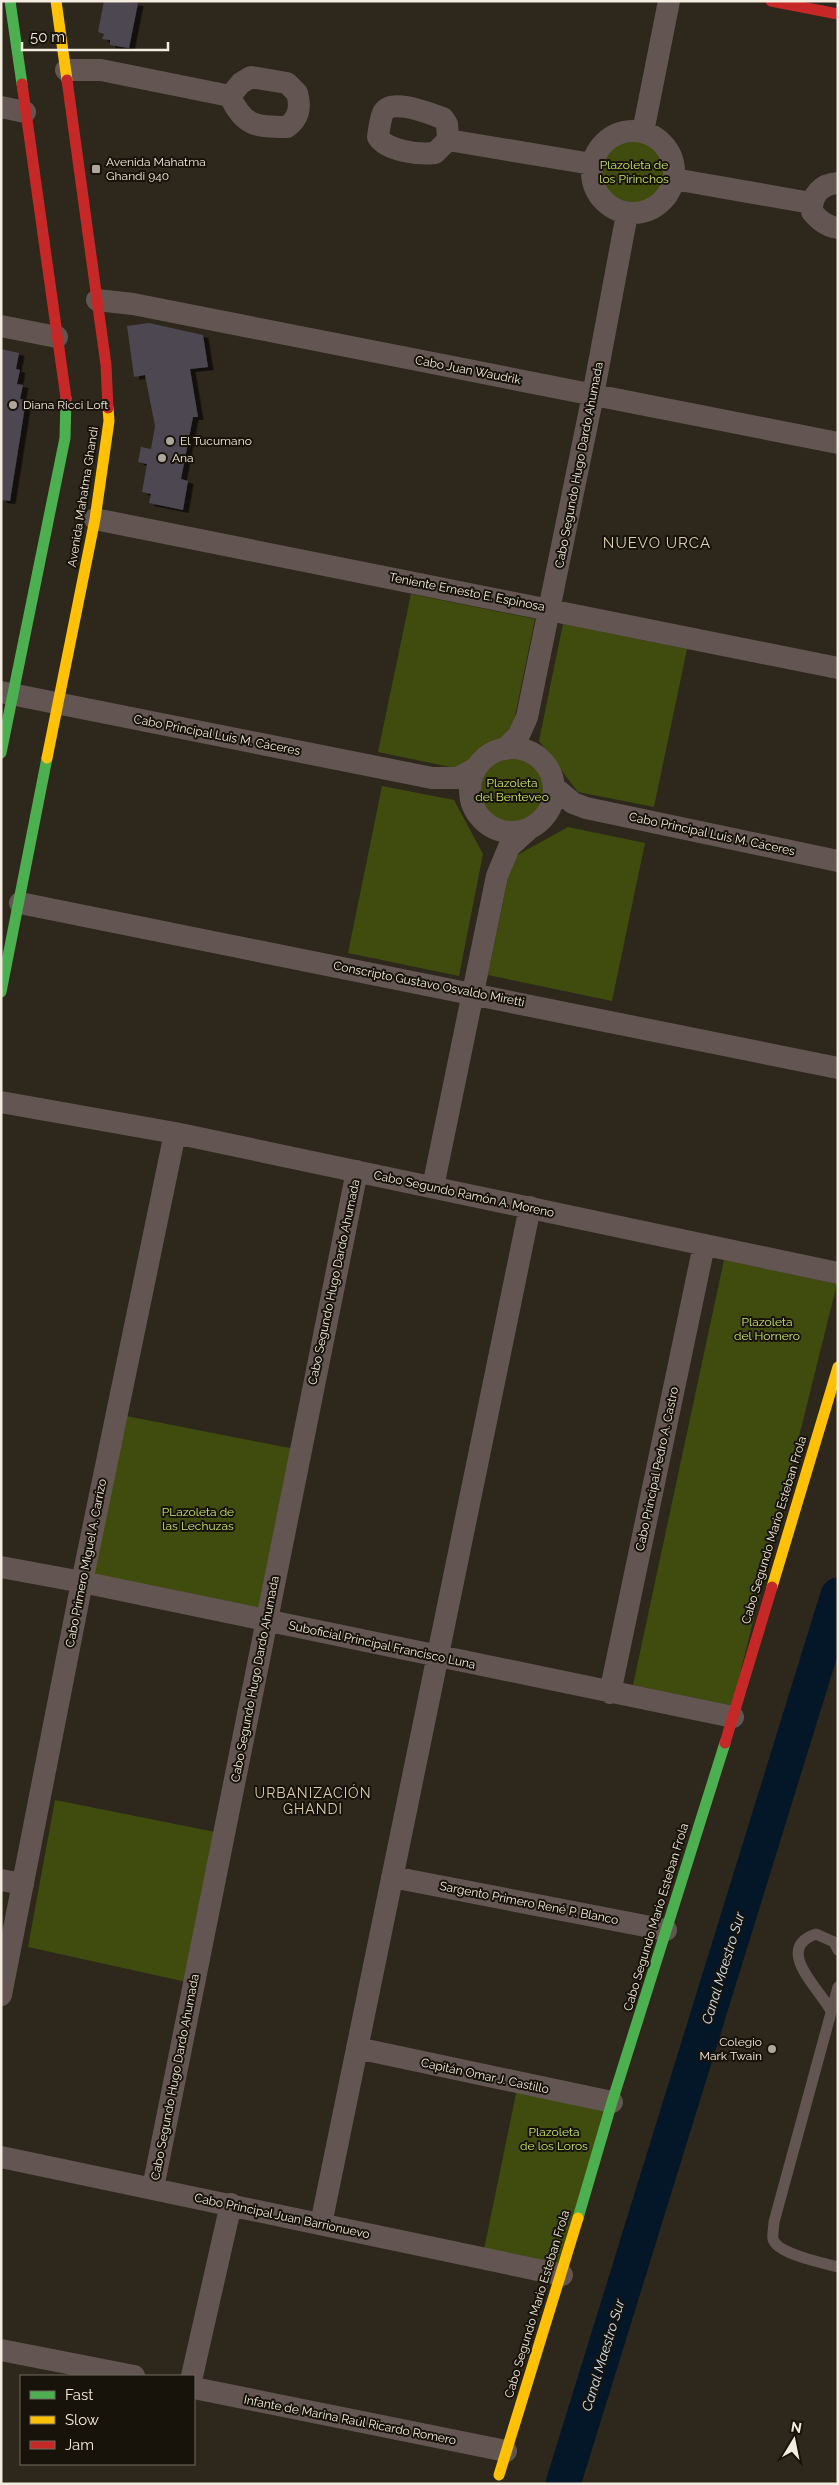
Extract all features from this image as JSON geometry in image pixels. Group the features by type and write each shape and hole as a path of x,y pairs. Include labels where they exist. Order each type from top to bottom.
{"main road":[{"path":"1,754 7,693 66,432 67,408 10,1"},
{"name":"Avenida Mahatma Ghandi","path":"1,992 60,704 95,519 109,421 106,365 56,1"},
{"path":"771,1 838,14"},
{"name":"Cabo Segundo Mario Esteban Frola","path":"498,2476 562,2276 612,2102 733,1717 838,1366"}],"street":[{"path":"643,132 669,1"},
{"path":"66,70 101,70 230,96"},
{"path":"1,107 25,112"},
{"path":"630,131 643,132 664,145 671,155 674,179 670,191 663,202 646,211 627,214 614,209 599,196 592,177 592,164 597,151 611,138 630,131"},
{"path":"448,140 592,164"},
{"path":"674,179 811,203"},
{"path":"838,183 826,185 817,192 811,203 812,212 820,220 828,226 838,228"},
{"name":"Cabo Segundo Hugo Dardo Ahumada","path":"505,750 519,735 527,717 593,395 627,214"},
{"name":"Cabo Juan Waudrik","path":"97,300 133,304 838,443"},
{"path":"1,326 58,337"},
{"name":"Teniente Ernesto E. Espinosa","path":"95,519 838,668"},
{"name":"Cabo Principal Luis M. Cáceres","path":"7,693 432,778 458,778 476,768"},
{"name":"Cabo Segundo Hugo Dardo Ahumada","path":"527,717 528,733 539,758"},
{"path":"433,1187 496,876 509,847 534,826 551,807 554,787 547,768 539,758 523,750 505,750 489,756 476,768 470,786 478,812 494,843 496,876"},
{"name":"Cabo Principal Luis M. Cáceres","path":"432,778 455,788 478,812"},
{"name":"Cabo Principal Luis M. Cáceres","path":"554,787 573,803 586,808 838,861"},
{"name":"Cabo Principal Luis M. Cáceres","path":"534,826 563,811 586,808"},
{"path":"478,812 493,828 505,832 518,832 534,826"},
{"name":"Conscripto Gustavo Osvaldo Miretti","path":"20,903 472,992 838,1068"},
{"name":"Cabo Segundo Ramón A. Moreno","path":"1,1102 175,1133 838,1273"},
{"name":"Cabo Primero Miguel A. Carrizo","path":"1,1995 12,1882 82,1582 175,1133"},
{"name":"Cabo Segundo Hugo Dardo Ahumada","path":"153,2188 357,1171"},
{"path":"322,2224 530,1207"},
{"name":"Cabo Principal Pedro A. Castro","path":"610,1692 704,1245"},
{"name":"Suboficial Principal Francisco Luna","path":"1,1567 82,1582 267,1622 733,1717"},
{"name":"Sargento Primero René P. Blanco","path":"392,1877 666,1930"},
{"name":"Capitán Omar J. Castillo","path":"357,2048 612,2102"},
{"name":"Cabo Principal Juan Barrionuevo","path":"1,2157 231,2204 562,2276"},
{"path":"192,2375 231,2204"},
{"path":"1,2350 129,2375"},
{"name":"Infante de Marina Raúl Ricardo Romero","path":"195,2388 506,2451"}],"lane":[{"path":"831,2011 826,2000 808,1979 799,1962 798,1949 804,1938 816,1934 834,1942 838,1950"},
{"path":"838,1987 774,2222 773,2238 778,2247 838,2267"}],"green space":[{"name":"Plazoleta de los Pirinchos","path":"626,132 642,132 657,139 668,150 675,165 672,189 663,202 642,214 626,214 611,207 600,196 593,181 593,165 600,150 611,139"},
{"path":"411,594 535,619 511,736 455,768 378,752"},
{"path":"563,624 687,649 654,807 578,792 539,741"},
{"name":"Plazoleta del Benteveo","path":"504,750 520,750 541,761 552,782 552,798 541,819 520,830 504,830 490,824 478,812 472,798 472,782 478,768 490,756"},
{"path":"382,786 454,800 483,854 459,976 348,953"},
{"path":"568,827 645,843 612,1001 488,975 512,858"},
{"name":"Plazoleta del Hornero","path":"724,1260 837,1284 732,1706 633,1685"},
{"name":"PLazoleta de las Lechuzas","path":"116,1414 300,1450 267,1622 82,1582"},
{"path":"55,1800 220,1833 191,1983 28,1947"},
{"name":"Plazoleta de los Loros","path":"518,2084 612,2102 562,2275 482,2259"}],"building":[{"path":"104,1 138,3 129,48 110,45 110,40 102,39 104,34 98,32"},
{"path":"149,323 203,335 208,367 190,369 198,417 193,417 181,479 188,481 183,510 149,503 151,494 142,492 147,464 138,462 141,447 151,449 155,426 145,375 134,377 127,326"},
{"path":"1,349 19,353 16,369 20,370 17,384 23,385 20,399 26,400 10,501 1,500"}],"waterway":[{"name":"Canal Maestro Sur","path":"563,2484 838,1595"}],"traffic: fast":[{"path":"10,1 22,84"},
{"path":"1,753 65,438 66,398"},
{"path":"1,992 47,758"},
{"path":"578,2218 612,2102 725,1743"}],"traffic: slow":[{"path":"56,1 67,80"},
{"path":"47,758 95,519 109,421 108,408"},
{"path":"772,1587 838,1367"},
{"path":"499,2475 578,2218"}],"traffic: jam":[{"path":"771,1 838,14"},
{"path":"67,80 106,365 108,408"},
{"path":"22,84 66,398"},
{"path":"725,1743 772,1587"}],"place":[{"name":"Avenida Mahatma Ghandi 940","path":"96,169"},
{"name":"Diana Ricci Loft","path":"13,405"},
{"name":"El Tucumano","path":"170,441"},
{"name":"Ana","path":"162,458"},
{"name":"Colegio Mark Twain","path":"772,2049"}],"district":[{"name":"NUEVO URCA","path":"657,543"},
{"name":"URBANIZACIÓN GHANDI","path":"313,1802"}]}
